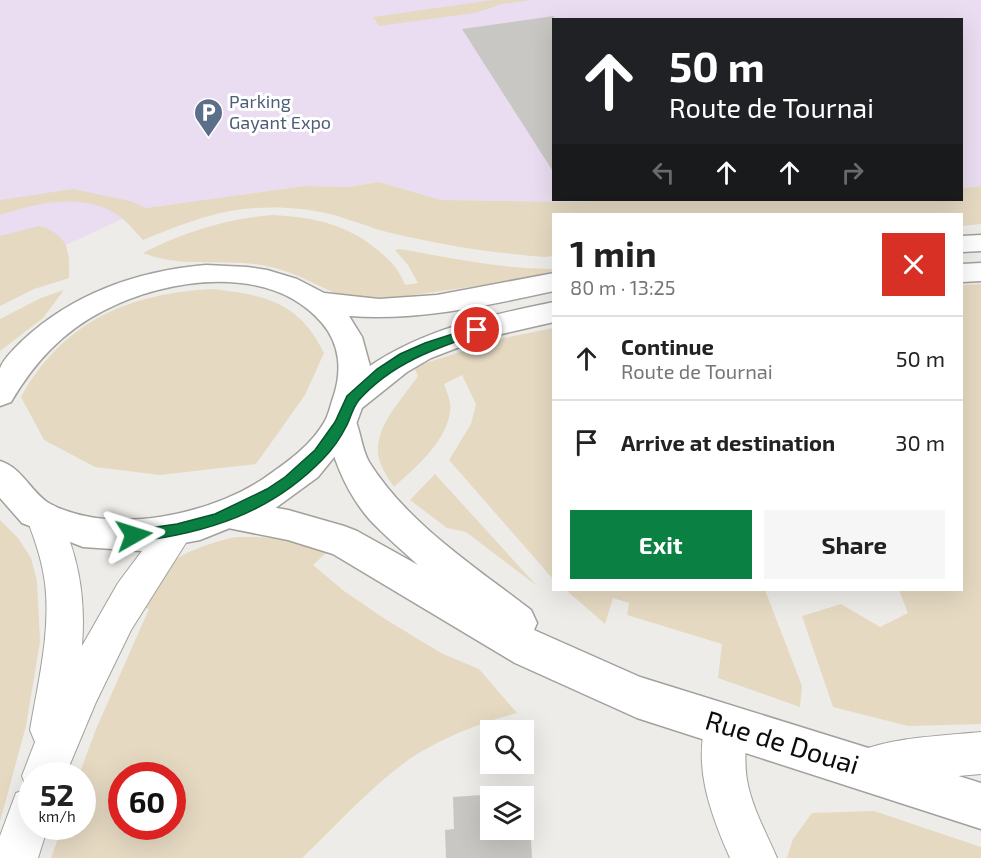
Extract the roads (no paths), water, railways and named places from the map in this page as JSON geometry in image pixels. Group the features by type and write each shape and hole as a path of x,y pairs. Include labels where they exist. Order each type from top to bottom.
{"main road":[{"path":"963,244 981,243"},
{"path":"963,273 981,272"},
{"path":"5,379 49,333 78,313 111,296 165,279 209,274 250,276 280,283 317,302 342,327 352,349 355,373 346,412"},
{"path":"317,302 360,309 409,309 552,282"},
{"path":"0,475 21,501 43,516 58,524 94,533 134,535 177,530 231,515 272,494 298,475 320,454 346,412 388,368 429,346 477,330 552,312"},
{"name":"Rue de Douai","path":"346,412 355,470 382,508 469,585 586,675"},
{"name":"Rue de Douai","path":"231,515 288,525 344,542 529,649 637,697 981,806"}],"street":[{"path":"43,516 60,563 64,608 58,679 45,762"},
{"path":"48,762 112,627 147,570 177,530"},
{"path":"724,726 722,752 725,787 737,825 754,858"},
{"path":"865,769 924,758 981,753"},
{"path":"15,858 21,840"}],"place":[{"name":"Parking Gayant Expo","path":"208,138"}]}
